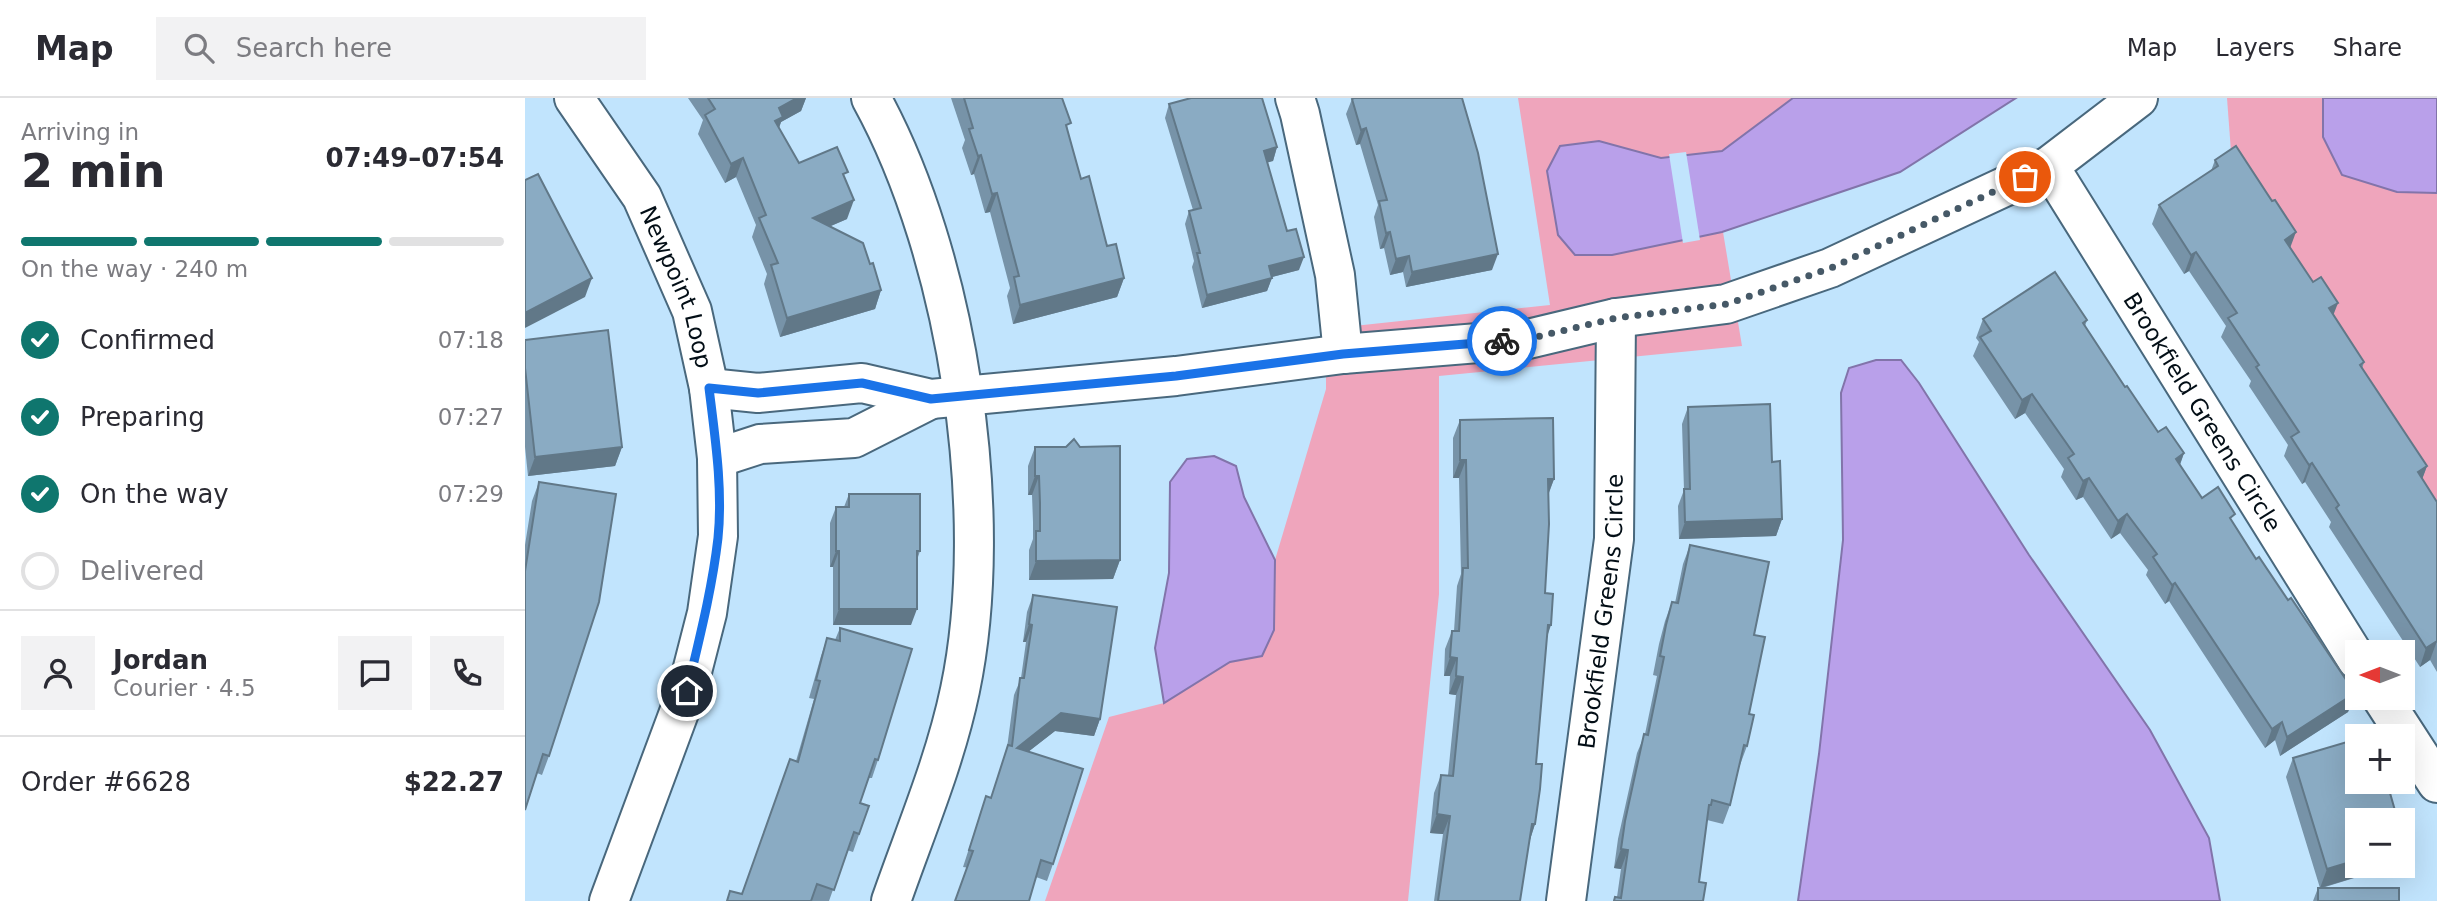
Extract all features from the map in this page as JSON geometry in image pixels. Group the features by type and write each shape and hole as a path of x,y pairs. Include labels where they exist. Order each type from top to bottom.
{"street":[{"name":"Newpoint Loop","path":"574,98 642,197 692,311 709,388 717,458 718,536 707,613 687,691 609,901"},
{"path":"871,98 906,172 927,235 947,310 948,397 974,551 973,596 960,690 946,746 891,901"},
{"path":"1295,98 1335,275 1343,354"},
{"path":"709,388 758,393 862,383 948,397 1176,376 1343,354 1528,339 1616,318 1727,304 1818,272 2049,166 2138,98"},
{"name":"Brookfield Greens Circle","path":"2049,166 2345,641"},
{"name":"Brookfield Greens Circle","path":"1566,901 1614,539 1616,318"},
{"path":"717,458 760,444 854,438 948,397"},
{"path":"2390,710 2437,783"}],"shaded area":[{"path":"1518,98 2016,98 1900,172 1723,232 1742,346 1439,376 1439,594 1408,901 1045,901 1109,717 1164,703 1230,662 1262,655 1274,630 1275,560 1326,389 1326,329 1550,305"},
{"path":"1793,98 2016,98 1900,172 1722,232 1612,255 1575,255 1558,235 1547,171 1560,146 1599,141 1661,158 1722,151"},
{"path":"2227,98 2437,98 2437,507 2232,165"},
{"path":"2323,98 2437,98 2437,193 2397,192 2342,175 2323,137"},
{"path":"1876,360 1901,360 1919,383 2029,555 2150,730 2209,838 2220,901 1798,901 1819,754 1843,540 1841,393 1849,368"},
{"path":"1214,456 1236,466 1244,497 1275,560 1274,630 1262,656 1230,662 1164,703 1155,648 1169,573 1170,482 1187,459"}],"pier":[{"path":"1686,152 1700,240 1683,243 1669,154"}],"building":[{"path":"708,98 797,98 779,108 783,117 775,121 799,163 837,147 848,172 843,174 854,200 813,218 863,243 870,264 873,263 881,290 787,318 771,265 778,263 759,218 766,215 743,158 731,164 705,115 715,109"},
{"path":"964,98 1062,98 1071,123 1066,125 1081,179 1089,176 1107,246 1116,244 1124,278 1020,305 1014,277 1019,276 997,193 992,194 981,155 978,156 969,129 973,128"},
{"path":"1191,98 1262,98 1277,147 1264,151 1287,231 1296,229 1304,257 1269,266 1272,278 1207,295 1189,211 1201,208 1169,104"},
{"path":"1462,98 1478,153 1498,254 1412,272 1409,256 1396,259 1390,232 1386,233 1379,201 1387,200 1366,128 1361,130 1352,99"},
{"path":"2236,146 2296,232 2285,240 2313,282 2321,277 2338,303 2329,308 2364,362 2360,365 2427,466 2418,472 2437,502 2437,641 2426,648 2336,508 2339,505 2325,483 2312,463 2309,465 2291,437 2299,432 2256,367 2259,365 2228,318 2237,313 2196,252 2191,255 2159,205 2218,166 2215,160"},
{"path":"538,174 592,278 525,313 525,180"},
{"path":"2055,272 2087,320 2083,323 2125,387 2127,386 2158,432 2166,427 2184,453 2176,459 2202,498 2218,487 2235,514 2230,518 2256,559 2259,557 2288,600 2291,598 2345,678 2345,699 2287,737 2282,722 2272,729 2175,583 2172,585 2153,557 2157,554 2127,514 2118,521 2089,478 2083,481 2068,458 2074,454 2032,394 2022,400 1980,337 1991,331 1983,319"},
{"path":"608,330 622,447 535,457 525,368 525,340"},
{"path":"1770,404 1772,462 1780,461 1782,519 1685,522 1684,489 1690,489 1688,407"},
{"path":"1553,418 1554,479 1548,479 1549,524 1545,593 1553,594 1536,764 1542,764 1535,824 1532,824 1520,901 1438,901 1450,816 1437,814 1441,775 1453,776 1463,677 1456,676 1457,658 1450,657 1452,631 1459,631 1463,568 1468,568 1466,460 1460,460 1460,420"},
{"path":"1074,439 1080,447 1120,446 1120,560 1036,561 1040,503 1039,476 1035,476 1035,447 1066,447"},
{"path":"539,482 616,494 599,602 549,756 543,754 525,810 525,571"},
{"path":"849,494 920,494 917,609 839,609 836,507 849,507"},
{"path":"1690,545 1769,562 1754,635 1765,637 1749,714 1754,715 1730,805 1712,800 1709,805 1699,882 1706,883 1703,901 1614,901 1615,897 1621,898 1628,850 1621,849 1625,821 1644,734 1648,735 1664,657 1660,656 1666,625 1672,602 1678,603"},
{"path":"1033,595 1117,607 1100,719 1061,713 1017,748 1083,769 1053,864 1041,860 1029,901 955,901 973,851 969,850 986,796 991,798 1008,745 1012,746 1020,678 1024,678 1032,625 1029,624"},
{"path":"840,628 912,649 878,760 875,759 860,803 869,806 859,834 854,832 834,890 817,884 811,901 727,901 730,891 742,894 790,759 798,762 820,681 816,680 827,638 840,641"},
{"path":"2345,743 2345,794 2390,794 2394,808 2345,808 2345,864 2327,869 2293,758"},
{"path":"2318,888 2399,888 2399,901 2318,901"}],"way so far":[{"path":"1502,341 1528,339 1616,318 1727,304 1831,268 2025,177"}],"route":[{"path":"687,691 707,613 718,536 717,458 709,388 758,393 862,383 931,399 1176,376 1343,354 1502,341"}]}
